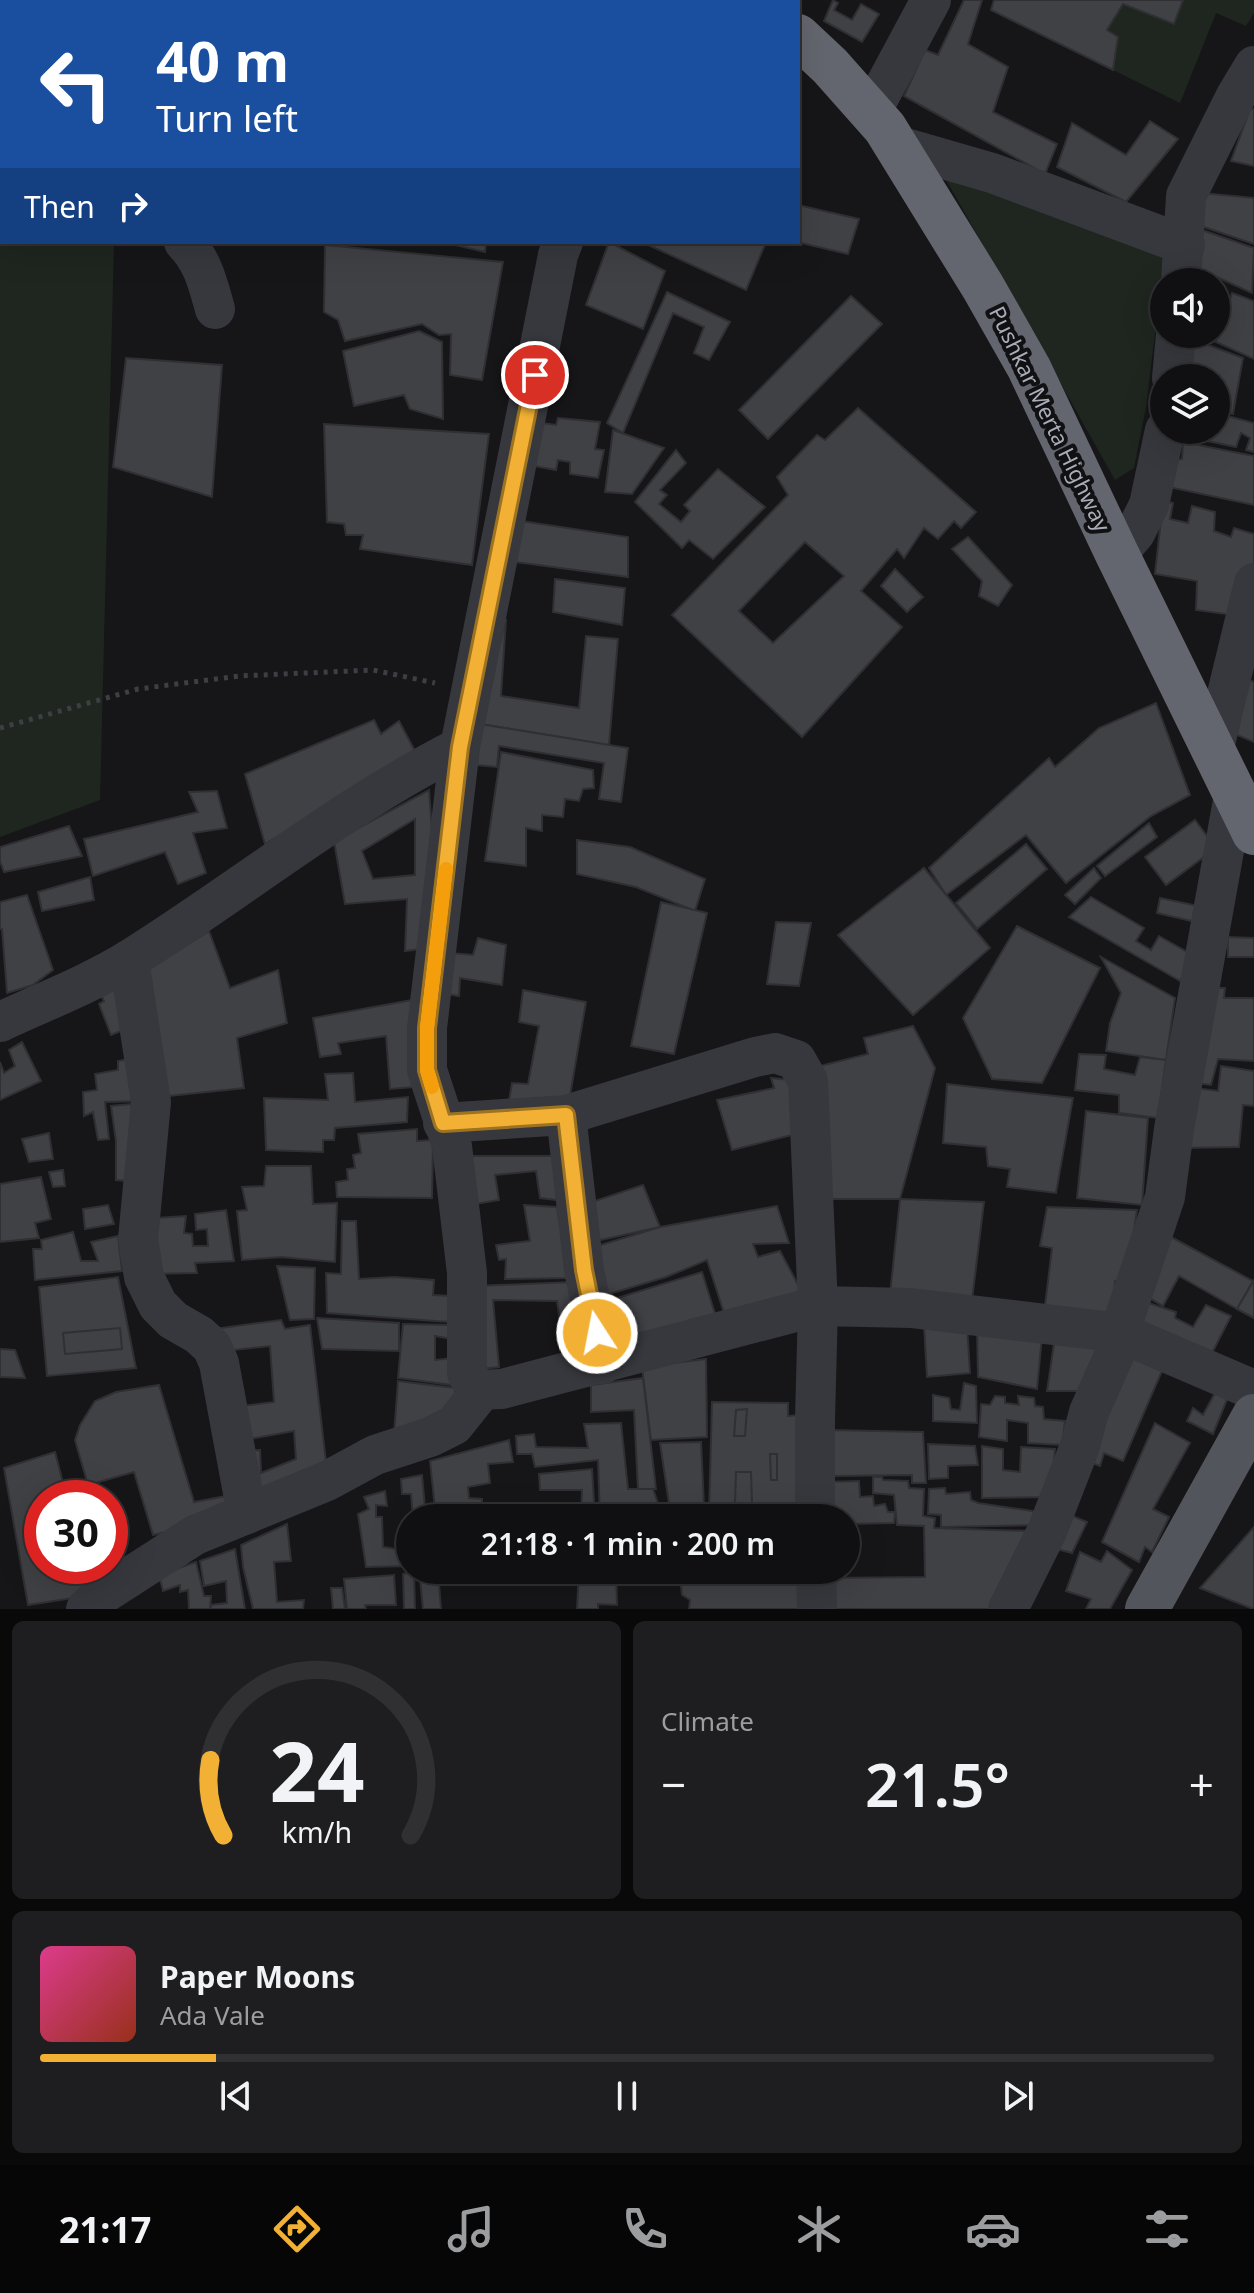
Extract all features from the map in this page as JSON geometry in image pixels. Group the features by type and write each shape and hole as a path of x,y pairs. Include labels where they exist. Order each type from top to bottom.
{"highway":[{"name":"Pushkar Merta Highway","path":"800,38 830,66 883,129 950,230 1029,368 1244,814"}],"main road":[{"path":"1147,1609 1254,1416"}],"street":[{"path":"920,3 883,129 992,173 1183,263 1186,196 1248,87"},
{"path":"186,244 206,275 215,309"},
{"path":"562,244 460,747 427,1028 427,1070 452,1146 467,1273 467,1373 472,1384 482,1390 502,1389 818,1306 911,1308 1121,1333 1254,1390"},
{"path":"1117,554 1135,533 1149,505 1162,444"},
{"path":"1213,752 1254,583"},
{"path":"0,1022 129,960 322,828 413,771 460,747"},
{"path":"1008,1609 1047,1531 1080,1446 1089,1412 1116,1351 1165,1197 1174,1129 1244,814"},
{"path":"129,960 151,1102 138,1239 144,1277 158,1305 173,1320 199,1335 216,1355 247,1514"},
{"path":"443,1123 566,1115 755,1057 775,1053 796,1060 808,1081 818,1306 815,1504"},
{"path":"566,1115 584,1270 603,1364"},
{"path":"86,1609 100,1596 195,1535 327,1481 375,1455 430,1437 454,1425 482,1390"},
{"path":"816,1584 817,1609"}],"path":[{"path":"0,728 138,689 239,676 373,670 472,691"}],"shaded area":[{"path":"1254,0 1254,13 1246,26 1216,13 1180,103 1113,70 1118,37 1107,30 1123,4"},
{"path":"944,176 1165,253 1163,268 1150,268 1150,348 1153,348 1134,468 1115,480"},
{"path":"0,244 114,244 100,800 0,837"}],"building":[{"path":"833,0 838,3 834,10 852,20 861,4 879,14 862,42 824,21"},
{"path":"964,0 982,0 968,44 1008,67 993,112 1057,144 1045,174 904,96 925,50 938,55"},
{"path":"994,0 1183,0 1174,24 1123,4 1107,30 1118,37 1113,70 991,10"},
{"path":"1250,109 1254,109 1254,166 1231,161"},
{"path":"1150,121 1178,139 1126,202 1057,167 1072,123 1126,155"},
{"path":"1202,193 1254,198 1254,244 1198,225"},
{"path":"800,205 859,219 848,254 800,243"},
{"path":"1202,230 1254,248 1252,293 1230,283 1230,268 1197,268 1190,265"},
{"path":"451,244 486,244 485,252"},
{"path":"608,244 665,271 643,329 586,305"},
{"path":"646,244 765,244 746,290"},
{"path":"325,245 503,262 482,380 450,375 451,334 439,335 422,324 345,341 338,320 324,312"},
{"path":"667,292 730,322 709,360 694,353 704,327 673,313 623,433 607,423"},
{"path":"1232,293 1254,301 1254,359 1229,348"},
{"path":"851,296 882,324 768,439 739,410"},
{"path":"419,331 442,342 443,419 410,409 404,395 354,406 343,351"},
{"path":"1178,348 1216,348 1243,358 1233,414 1230,413 1230,364 1179,364"},
{"path":"126,358 222,365 212,497 113,467"},
{"path":"858,408 976,512 961,528 954,521 938,539 924,528 904,558 897,549 861,591 902,627 802,737 672,615 788,495 777,477 817,435 825,440","holes":["805,542 844,576 773,643 739,611"]},
{"path":"1230,417 1254,423 1254,452 1246,450 1250,438 1241,433 1236,447 1222,444 1230,444"},
{"path":"558,418 600,422 595,449 604,450 598,478 570,474 570,462 558,460 556,470 524,464 543,423 556,425"},
{"path":"324,424 489,434 472,565 360,549 363,535 346,535 344,524 327,522"},
{"path":"613,430 664,448 632,494 605,492"},
{"path":"1183,444 1254,456 1254,505 1164,486 1167,460 1182,459"},
{"path":"676,450 686,463 660,490 667,495 659,504 681,522 690,511 684,505 718,469 765,507 713,559 689,540 682,548 635,502"},
{"path":"1163,501 1173,503 1170,519 1188,523 1192,506 1215,512 1214,531 1231,537 1234,528 1254,534 1254,583 1247,617 1196,610 1197,581 1155,574"},
{"path":"514,520 628,537 628,577 508,561"},
{"path":"968,537 1012,585 998,606 979,596 982,581 952,549"},
{"path":"895,569 923,597 907,612 881,586"},
{"path":"555,579 625,588 622,625 553,612"},
{"path":"506,619 501,696 579,708 586,636 618,639 609,745 480,724"},
{"path":"1247,679 1254,682 1254,742 1237,735"},
{"path":"1156,703 1190,795 1151,816 1066,883 1026,835 946,895 929,868 1049,758 1055,767 1099,728"},
{"path":"374,720 381,734 399,721 416,753 265,844 245,774"},
{"path":"480,724 628,748 621,802 599,799 604,763 499,746 497,767 477,765"},
{"path":"501,752 593,770 594,788 583,789 579,801 565,799 563,817 542,815 542,831 526,828 526,866 485,861"},
{"path":"429,790 433,845 421,949 405,951 407,899 345,904 334,841","holes":["415,819 415,875 373,879 362,851"]},
{"path":"217,791 227,828 193,833 206,873 178,884 165,852 93,876 84,839 198,812 189,792"},
{"path":"1195,820 1216,848 1166,885 1145,857"},
{"path":"1149,823 1157,837 1105,876 1097,866"},
{"path":"69,826 82,856 4,872 0,847"},
{"path":"577,840 630,847 705,879 695,911 636,887 577,874"},
{"path":"1026,844 1047,869 977,929 956,903"},
{"path":"924,868 990,948 913,1015 838,935"},
{"path":"1094,868 1101,878 1075,904 1065,895"},
{"path":"90,877 94,900 42,911 38,892"},
{"path":"27,895 53,970 33,985 7,993 0,902"},
{"path":"1091,897 1144,928 1136,941 1151,950 1159,936 1194,956 1180,981 1069,917"},
{"path":"1160,898 1203,907 1200,923 1157,913"},
{"path":"661,902 707,913 674,1054 631,1046"},
{"path":"776,922 811,923 799,986 767,984"},
{"path":"1017,926 1100,968 1042,1083 992,1079 963,1018"},
{"path":"209,931 230,988 278,970 287,1023 237,1038 244,1088 160,1097 133,979"},
{"path":"1228,937 1254,938 1254,957 1228,957"},
{"path":"478,938 506,945 502,985 460,978 459,996 446,994 452,953 473,955"},
{"path":"1101,957 1175,998 1166,1060 1106,1051 1110,1023 1121,993"},
{"path":"119,986 126,1029 111,1035 99,1004 104,1001 101,995"},
{"path":"1211,988 1225,988 1224,998 1254,998 1254,1061 1218,1059 1211,1085 1189,1082"},
{"path":"523,990 586,1002 567,1113 509,1101 512,1083 528,1084 539,1026 519,1022"},
{"path":"412,1000 413,1087 390,1089 386,1036 338,1043 341,1054 320,1057 313,1018"},
{"path":"913,1026 935,1068 900,1199 821,1199 816,1067 868,1054 864,1038"},
{"path":"22,1042 41,1081 0,1100 0,1062 4,1073 15,1066 9,1050"},
{"path":"1079,1054 1106,1055 1104,1069 1135,1075 1140,1057 1166,1060 1158,1118 1119,1113 1119,1095 1075,1090"},
{"path":"134,1058 142,1101 105,1102 109,1139 98,1140 93,1112 84,1116 83,1092 97,1090 95,1074 118,1070 118,1061"},
{"path":"1221,1066 1254,1071 1254,1106 1243,1105 1239,1147 1181,1148 1187,1087 1218,1091"},
{"path":"353,1073 355,1102 408,1097 407,1122 335,1128 334,1140 323,1140 323,1152 266,1150 264,1098 328,1100 325,1074"},
{"path":"771,1078 790,1080 800,1133 732,1150 717,1100 774,1088"},
{"path":"947,1084 1073,1098 1056,1193 1007,1187 1010,1169 988,1166 986,1147 943,1143"},
{"path":"131,1104 140,1182 116,1180 116,1141 111,1106"},
{"path":"1086,1111 1148,1118 1142,1205 1077,1198"},
{"path":"417,1129 417,1141 433,1140 432,1198 337,1197 336,1182 348,1180 347,1169 355,1168 353,1155 361,1153 358,1134"},
{"path":"49,1133 53,1159 29,1162 22,1139"},
{"path":"471,1156 554,1156 557,1200 540,1198 536,1171 495,1175 499,1200 475,1204"},
{"path":"266,1166 311,1166 313,1204 337,1203 335,1262 281,1257 242,1260 237,1211 247,1210 242,1187 264,1186"},
{"path":"63,1170 65,1186 53,1187 49,1172"},
{"path":"41,1177 51,1219 35,1223 39,1238 0,1242 0,1184"},
{"path":"643,1185 660,1227 587,1243 589,1203"},
{"path":"900,1199 984,1202 972,1300 890,1295"},
{"path":"108,1205 114,1224 85,1229 83,1209"},
{"path":"524,1205 557,1207 569,1278 505,1279 506,1259 499,1260 496,1245 530,1241"},
{"path":"777,1206 789,1243 753,1244 758,1257 780,1251 804,1296 724,1313 707,1260 666,1277 599,1297 594,1247 660,1227"},
{"path":"1047,1207 1137,1210 1127,1279 1115,1281 1113,1316 1045,1306 1052,1248 1040,1246"},
{"path":"226,1210 234,1261 195,1263 197,1273 145,1274 140,1219 186,1216 184,1233 192,1234 193,1246 208,1246 207,1229 196,1230 195,1214"},
{"path":"342,1221 356,1221 359,1279 394,1277 434,1280 433,1295 451,1296 449,1322 327,1313 326,1273 341,1274"},
{"path":"73,1232 81,1261 98,1261 91,1242 118,1236 122,1271 35,1280 33,1249 42,1249 41,1240"},
{"path":"1171,1237 1253,1281 1237,1309 1179,1276 1163,1306 1143,1294"},
{"path":"277,1266 315,1268 314,1319 290,1320"},
{"path":"702,1272 717,1320 613,1350 598,1304"},
{"path":"118,1277 136,1368 47,1376 39,1287"},
{"path":"1254,1280 1254,1318 1237,1309"},
{"path":"572,1282 584,1356 565,1356 557,1301 493,1300 499,1367 481,1369 476,1286"},
{"path":"1145,1302 1176,1312 1175,1318 1193,1327 1206,1305 1231,1316 1209,1359 1139,1325"},
{"path":"317,1318 399,1323 399,1351 322,1349"},
{"path":"281,1320 285,1329 310,1325 326,1462 247,1505 241,1451 260,1450 261,1473 296,1459 294,1431 238,1441 234,1407 274,1402 270,1346 225,1351 221,1328"},
{"path":"403,1324 451,1325 452,1339 435,1336 435,1360 453,1358 452,1385 398,1378"},
{"path":"924,1325 967,1325 970,1373 927,1377"},
{"path":"120,1328 122,1349 65,1354 63,1333"},
{"path":"977,1329 1042,1336 1037,1389 978,1377"},
{"path":"1055,1337 1098,1340 1091,1391 1047,1391"},
{"path":"1130,1348 1165,1364 1123,1461 1104,1453 1100,1466 1089,1462"},
{"path":"0,1349 15,1350 25,1378 0,1377"},
{"path":"706,1359 707,1437 651,1440 642,1367"},
{"path":"643,1378 656,1489 638,1489 634,1410 591,1412 591,1385"},
{"path":"398,1381 455,1388 454,1423 394,1435"},
{"path":"964,1383 976,1386 977,1423 933,1421 933,1395 949,1398 951,1409 960,1410"},
{"path":"159,1385 194,1502 232,1495 239,1515 153,1535 134,1472 106,1480 87,1480 75,1440 80,1425 95,1401 116,1392"},
{"path":"1216,1391 1228,1397 1213,1434 1187,1421 1193,1408 1203,1415"},
{"path":"995,1396 1005,1397 1005,1403 1019,1405 1018,1396 1034,1398 1035,1406 1043,1407 1044,1419 1065,1421 1062,1445 1028,1443 1028,1423 1007,1420 1007,1441 979,1437 981,1404 990,1405"},
{"path":"712,1402 788,1403 788,1416 800,1415 798,1504 709,1504"},
{"path":"747,1409 745,1436 734,1436 736,1410"},
{"path":"621,1423 628,1489 653,1489 658,1504 600,1504 598,1460 535,1467 532,1454 517,1454 516,1436 534,1434 536,1447 588,1448 584,1424"},
{"path":"1155,1423 1190,1443 1153,1509 1169,1517 1152,1552 1145,1547 1139,1562 1102,1542"},
{"path":"830,1430 923,1432 926,1483 912,1483 912,1475 831,1476"},
{"path":"509,1440 513,1462 488,1464 490,1483 468,1487 469,1498 482,1499 482,1504 435,1504 430,1461"},
{"path":"701,1442 704,1504 669,1504 660,1443"},
{"path":"928,1444 975,1446 978,1465 948,1466 948,1478 929,1479"},
{"path":"982,1446 1003,1449 1003,1470 1020,1472 1021,1447 1055,1449 1051,1497 982,1498"},
{"path":"55,1452 62,1480 24,1480 24,1582 4,1468"},
{"path":"770,1454 777,1454 777,1480 771,1480"},
{"path":"592,1469 594,1504 582,1504 582,1490 540,1490 539,1474"},
{"path":"736,1472 751,1472 752,1503 735,1503"},
{"path":"422,1475 425,1504 412,1504 411,1494 402,1494 401,1479"},
{"path":"873,1477 908,1481 909,1488 924,1489 923,1516 935,1518 934,1528 1029,1531 991,1609 830,1609 830,1584 860,1584 860,1578 925,1577 924,1526 897,1525 894,1495 873,1493"},
{"path":"859,1481 860,1497 873,1496 874,1506 885,1504 888,1512 895,1512 894,1523 860,1524 860,1504 826,1504 824,1482"},
{"path":"945,1488 946,1494 970,1492 971,1500 978,1503 1039,1512 1037,1525 941,1527 941,1515 928,1514 929,1489"},
{"path":"385,1491 387,1506 376,1505 376,1517 382,1517 383,1547 396,1549 396,1566 366,1567 358,1514 369,1509 364,1497"},
{"path":"1065,1513 1087,1522 1072,1553 1049,1547"},
{"path":"287,1524 291,1561 274,1562 277,1602 304,1600 303,1609 253,1609 241,1545"},
{"path":"1254,1527 1254,1609 1253,1609 1200,1588"},
{"path":"235,1549 245,1609 211,1609 211,1605 227,1603 226,1581 204,1586 200,1561"},
{"path":"1107,1551 1132,1570 1110,1609 1086,1609 1091,1599 1066,1591 1080,1552 1101,1562"},
{"path":"196,1562 204,1596 211,1596 210,1609 189,1609 188,1590 180,1592 180,1585 163,1591 159,1575"},
{"path":"394,1575 396,1605 365,1605 366,1609 347,1609 344,1579"},
{"path":"24,1584 84,1584 86,1596 28,1605"},
{"path":"403,1584 414,1584 415,1609 404,1609"},
{"path":"420,1584 439,1584 441,1609 423,1609"},
{"path":"578,1584 616,1584 617,1605 598,1604 598,1609 577,1609"},
{"path":"681,1584 804,1584 804,1609 689,1609 690,1600 682,1595"},
{"path":"331,1588 342,1588 345,1609 333,1609"}],"slow traffic":[{"path":"432,1087 427,1070 427,1028 446,869"}],"route":[{"path":"535,375 460,747 427,1028 427,1070 443,1123 566,1115 584,1270 597,1333"}]}
